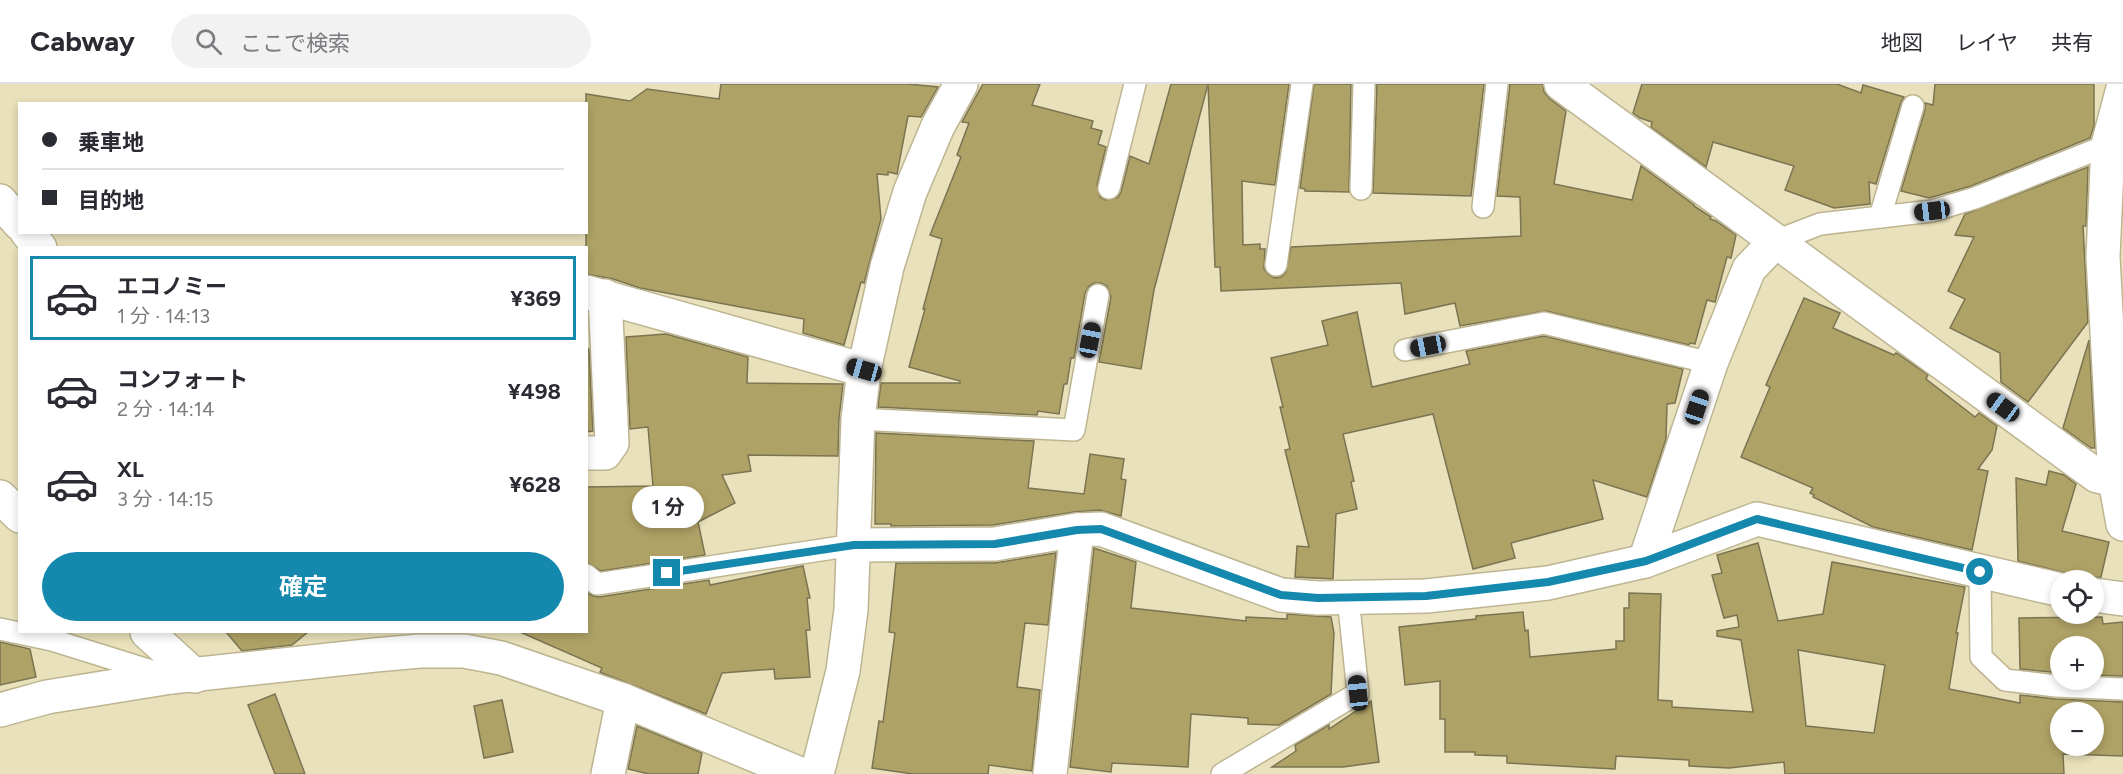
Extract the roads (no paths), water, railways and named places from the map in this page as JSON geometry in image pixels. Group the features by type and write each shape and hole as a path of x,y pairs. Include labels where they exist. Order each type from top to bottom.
{"street":[{"path":"818,774 843,671 851,610 858,419 864,370 887,267 910,192 938,126 961,84"},
{"path":"1561,84 2097,476 2119,479"},
{"path":"2123,88 2115,140 2103,257 2115,297 2119,479 2123,524"},
{"path":"0,201 18,222"},
{"path":"29,234 38,246"},
{"path":"1646,561 1711,363 1749,269 1776,241"},
{"path":"588,453 605,453 612,443 596,294 864,370"},
{"path":"0,497 18,514"},
{"path":"854,545 995,544 1077,530 1101,529 1281,595 1318,598 1426,596 1548,582 1646,561 1757,519 2050,588"},
{"path":"1050,774 1077,530"},
{"path":"2104,596 2123,599"},
{"path":"148,633 183,676"},
{"path":"0,710 47,697 183,676 366,643 420,651 463,641 501,658 623,700 800,774"},
{"path":"608,774 623,700"}],"lane":[{"path":"1108,188 1135,84"},
{"path":"1276,265 1302,84"},
{"path":"1361,189 1364,84"},
{"path":"1483,207 1497,84"},
{"path":"1880,217 1912,106"},
{"path":"1776,241 1820,224 1932,211 1975,198 2115,140"},
{"path":"858,419 1074,430 1098,295"},
{"path":"1405,350 1544,323 1711,363"},
{"path":"588,577 597,584 854,545"},
{"path":"1980,572 1982,657 2005,680 2056,686 2123,689"},
{"path":"1222,774 1358,693 1348,597"},
{"path":"0,629 18,633"},
{"path":"19,633 183,676"}]}
